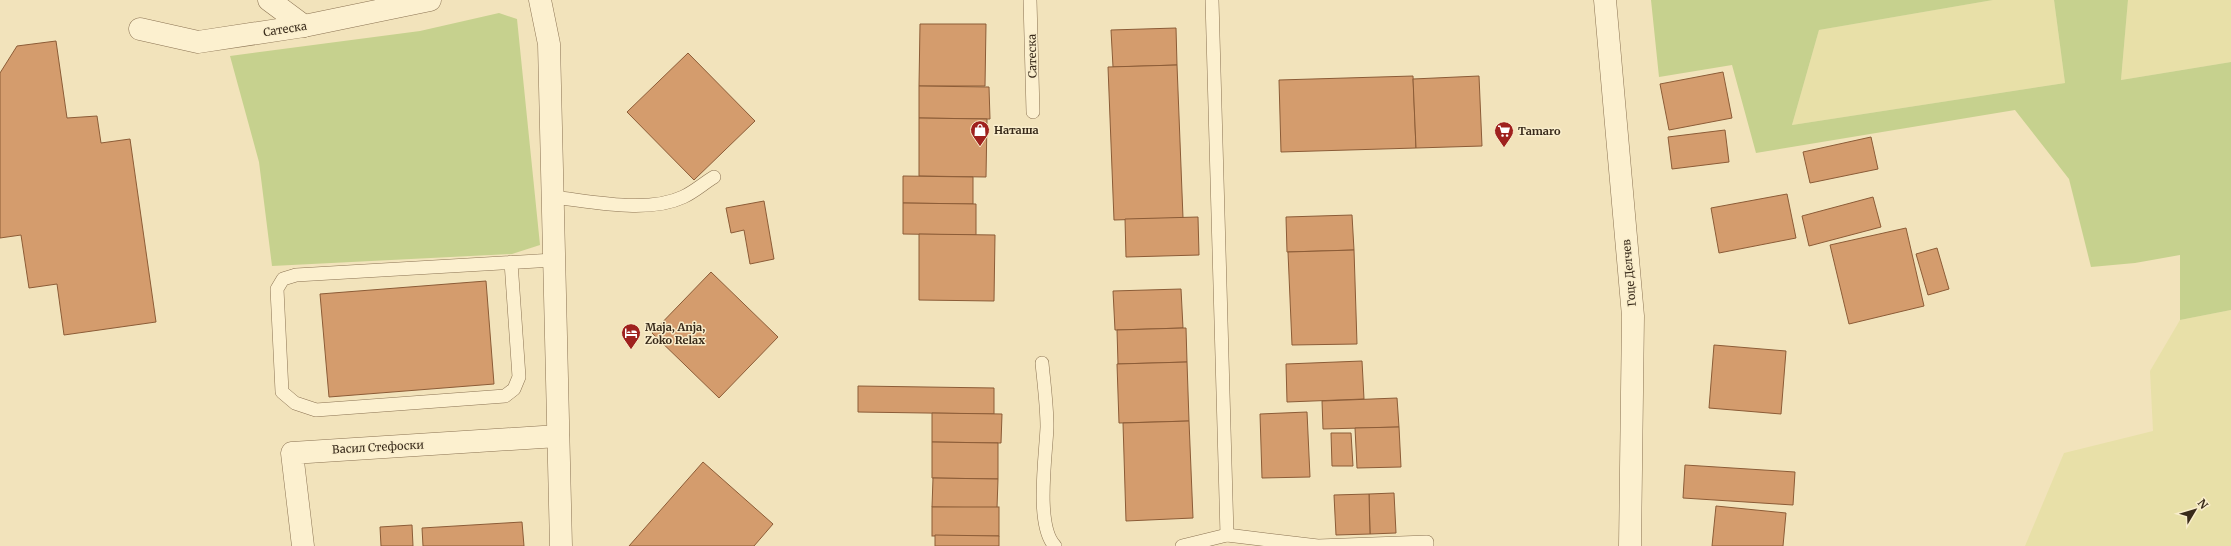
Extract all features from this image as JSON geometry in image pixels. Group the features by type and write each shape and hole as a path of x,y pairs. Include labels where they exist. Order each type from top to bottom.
{"street":[{"path":"269,0 304,26"},
{"name":"Сатеска","path":"140,29 198,42 304,26 430,0"},
{"path":"540,0 549,44 561,546"},
{"name":"Гоце Делчев","path":"1605,0 1633,316 1630,546"},
{"name":"Васил Стефоски","path":"303,546 292,452 558,436"}],"lane":[{"name":"Сатеска","path":"1030,0 1033,112"},
{"path":"1212,0 1227,535"},
{"path":"552,197 632,205 657,205 683,197 714,177"},
{"path":"511,262 519,377 514,389 505,396 316,410 295,403 282,392 277,289 283,279 296,275 511,262 554,260"},
{"path":"1042,362 1047,425 1042,494 1049,540 1054,546"},
{"path":"1182,546 1227,535 1318,546 1427,542 1427,546"}],"shaded area":[{"path":"1993,0 2054,0 2065,83 1792,125 1819,30"},
{"path":"2128,0 2231,0 2231,62 2121,80"},
{"path":"2231,310 2231,546 2025,546 2064,453 2153,431 2150,371 2180,320"}],"green space":[{"path":"1651,0 1993,0 1819,30 1792,125 2065,83 2054,0 2128,0 2121,80 2231,62 2231,310 2180,320 2180,255 2135,263 2091,267 2069,179 2015,110 1756,153 1732,65 1659,77"},
{"path":"499,13 517,19 540,245 512,254 272,266 259,162 230,56 420,31"}],"building":[{"path":"920,24 986,24 985,86 919,86"},
{"path":"1176,28 1177,65 1113,67 1111,30"},
{"path":"56,41 67,118 97,116 101,143 130,139 156,322 64,335 57,284 29,288 21,235 0,238 0,73 17,46"},
{"path":"688,53 755,121 694,180 627,112"},
{"path":"1177,65 1183,218 1114,220 1108,67"},
{"path":"1723,72 1732,118 1669,130 1660,84"},
{"path":"1413,76 1416,148 1281,152 1279,80"},
{"path":"1479,76 1482,146 1416,148 1413,79"},
{"path":"919,86 989,87 990,119 919,118"},
{"path":"919,118 987,119 986,177 919,176"},
{"path":"1725,130 1729,162 1672,169 1668,137"},
{"path":"1871,137 1878,169 1810,183 1803,152"},
{"path":"903,176 973,177 973,204 903,203"},
{"path":"1787,194 1796,238 1719,253 1711,208"},
{"path":"1873,197 1881,227 1809,246 1802,216"},
{"path":"764,201 774,259 750,264 744,230 731,233 726,208"},
{"path":"903,203 976,204 976,235 903,234"},
{"path":"1352,215 1354,250 1287,252 1286,217"},
{"path":"1198,217 1199,255 1126,257 1125,219"},
{"path":"1906,228 1924,306 1849,324 1830,245"},
{"path":"919,234 995,235 994,301 919,300"},
{"path":"1937,248 1949,289 1928,295 1916,254"},
{"path":"1354,250 1357,344 1292,345 1288,252"},
{"path":"711,272 778,337 719,398 652,333"},
{"path":"486,281 494,384 329,397 320,294"},
{"path":"1181,289 1183,328 1115,330 1113,291"},
{"path":"1186,328 1187,362 1118,364 1117,330"},
{"path":"1714,345 1786,351 1781,414 1709,408"},
{"path":"1362,361 1364,399 1287,402 1286,364"},
{"path":"1187,362 1189,421 1119,423 1117,364"},
{"path":"858,386 994,388 994,414 858,412"},
{"path":"1397,398 1399,427 1323,429 1322,401"},
{"path":"1307,412 1310,477 1262,478 1260,414"},
{"path":"932,413 1002,414 1001,443 932,442"},
{"path":"1189,421 1193,518 1126,521 1123,423"},
{"path":"1399,427 1401,467 1357,468 1355,428"},
{"path":"1331,433 1351,433 1353,466 1332,466"},
{"path":"932,442 998,443 998,479 932,478"},
{"path":"703,462 773,524 754,546 629,546"},
{"path":"1685,465 1795,472 1793,505 1683,498"},
{"path":"933,478 998,479 997,508 932,507"},
{"path":"1394,493 1396,533 1370,534 1369,494"},
{"path":"1369,494 1370,534 1336,535 1334,495"},
{"path":"1716,506 1786,513 1783,546 1712,546"},
{"path":"932,507 999,507 999,536 932,536"},
{"path":"522,522 524,546 423,546 422,528"},
{"path":"412,525 413,546 381,546 380,527"},
{"path":"935,535 999,536 999,546 935,546"}],"place":[{"name":"Наташа","path":"980,147"},
{"name":"Tamaro","path":"1504,148"},
{"name":"Maja, Anja, Zoko Relax","path":"631,350"}]}
